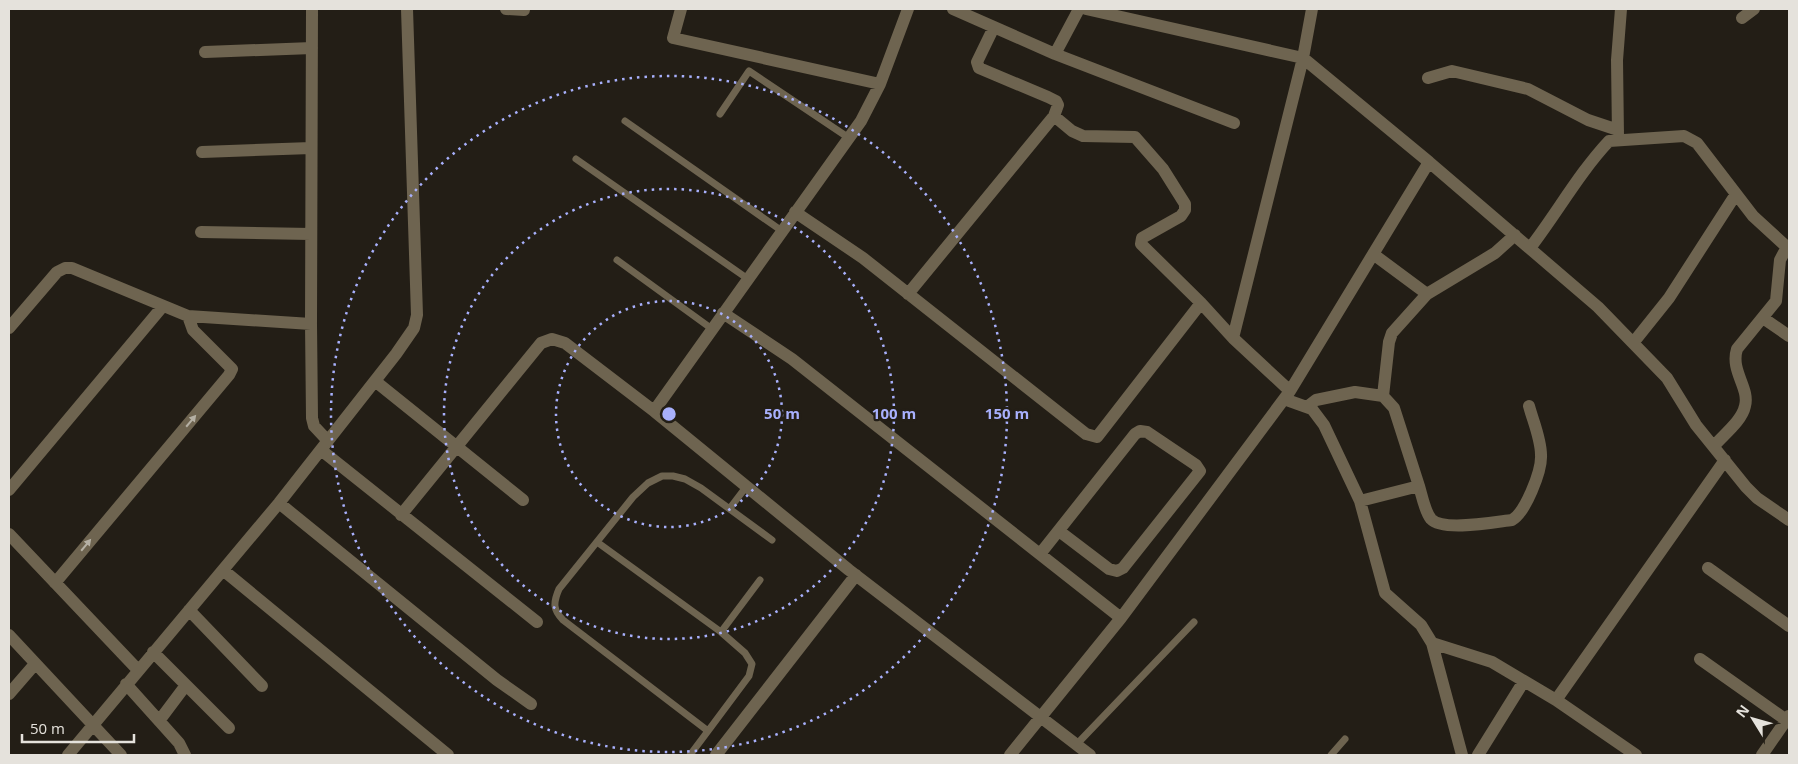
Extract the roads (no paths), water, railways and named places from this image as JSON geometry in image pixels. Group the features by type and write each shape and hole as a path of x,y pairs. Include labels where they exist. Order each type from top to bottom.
{"street":[{"path":"312,9 311,324 312,418 314,426 325,446 401,515 537,622"},
{"path":"68,755 325,446 414,328 417,315 407,9"},
{"path":"506,9 524,10"},
{"path":"681,9 672,38 880,84"},
{"path":"654,411 861,121 880,84 908,9"},
{"path":"953,9 1055,54 1234,123"},
{"path":"1055,54 1079,9"},
{"path":"1086,9 1303,58 1429,162 1598,307 1667,378 1696,425 1757,498 1789,520"},
{"path":"1232,338 1303,58 1312,9"},
{"path":"1618,135 1617,60 1621,9"},
{"path":"1742,18 1754,9"},
{"path":"908,294 1054,116 1058,105 1056,101 979,68 977,62 994,27"},
{"path":"205,52 312,48"},
{"path":"1428,78 1452,71 1528,88 1618,135 1684,136 1697,143 1758,222 1788,248 1780,260 1776,301 1737,349 1734,358 1746,406 1741,415 1714,446"},
{"path":"1054,116 1072,131 1083,136 1135,137 1163,169 1185,204 1185,210 1181,216 1142,238 1141,244 1201,303 1287,395 1312,409 1324,425 1360,500 1385,593 1421,625 1432,643 1462,755"},
{"path":"1530,248 1562,206 1593,158 1609,141 1618,135"},
{"path":"202,152 312,148"},
{"path":"1010,755 1121,618 1287,395 1429,162"},
{"path":"1633,342 1669,298 1736,194"},
{"path":"795,212 863,258 1086,434 1097,438 1201,303"},
{"path":"201,232 311,234"},
{"path":"1383,396 1392,333 1427,294 1495,253 1515,235"},
{"path":"1373,254 1427,294"},
{"path":"9,328 57,272 65,268 72,268 188,316 311,324"},
{"path":"9,490 163,306"},
{"path":"723,313 792,359 1121,618"},
{"path":"55,583 230,375 232,369 193,330 188,316"},
{"path":"1763,318 1789,336"},
{"path":"401,515 525,360 541,343 552,339 565,344 654,411 856,574 1090,755"},
{"path":"375,381 523,500"},
{"path":"1307,407 1316,400 1348,393 1368,393 1383,396 1394,408 1430,518 1438,524 1450,526 1512,520 1520,516 1540,466 1541,454 1528,406"},
{"path":"1040,554 1058,531 1135,434 1140,431 1147,432 1196,465 1200,471 1123,568 1117,571 1109,569 1058,531"},
{"path":"1556,700 1725,460"},
{"path":"1360,500 1418,486"},
{"path":"278,503 497,680 531,704"},
{"path":"9,534 138,670"},
{"path":"1708,568 1789,626"},
{"path":"223,570 448,755"},
{"path":"716,755 856,574"},
{"path":"189,610 262,686"},
{"path":"9,635 121,755"},
{"path":"1432,643 1492,662 1556,700 1636,755"},
{"path":"153,652 228,728"},
{"path":"1700,660 1788,719 1762,755"},
{"path":"9,694 35,664"},
{"path":"1478,755 1524,681"},
{"path":"126,684 179,743 185,755"},
{"path":"159,721 186,685"}],"lane":[{"path":"720,114 749,71 849,138"},
{"path":"625,121 782,231"},
{"path":"576,159 748,279"},
{"path":"617,260 712,329"},
{"path":"708,731 556,613 553,601 559,590 633,497 648,483 662,476 685,479 730,508 772,540"},
{"path":"730,508 746,486"},
{"path":"597,542 721,632 745,653 752,664 748,676 690,755"},
{"path":"721,632 760,580"},
{"path":"1076,744 1194,622"},
{"path":"1332,755 1345,739"}]}
